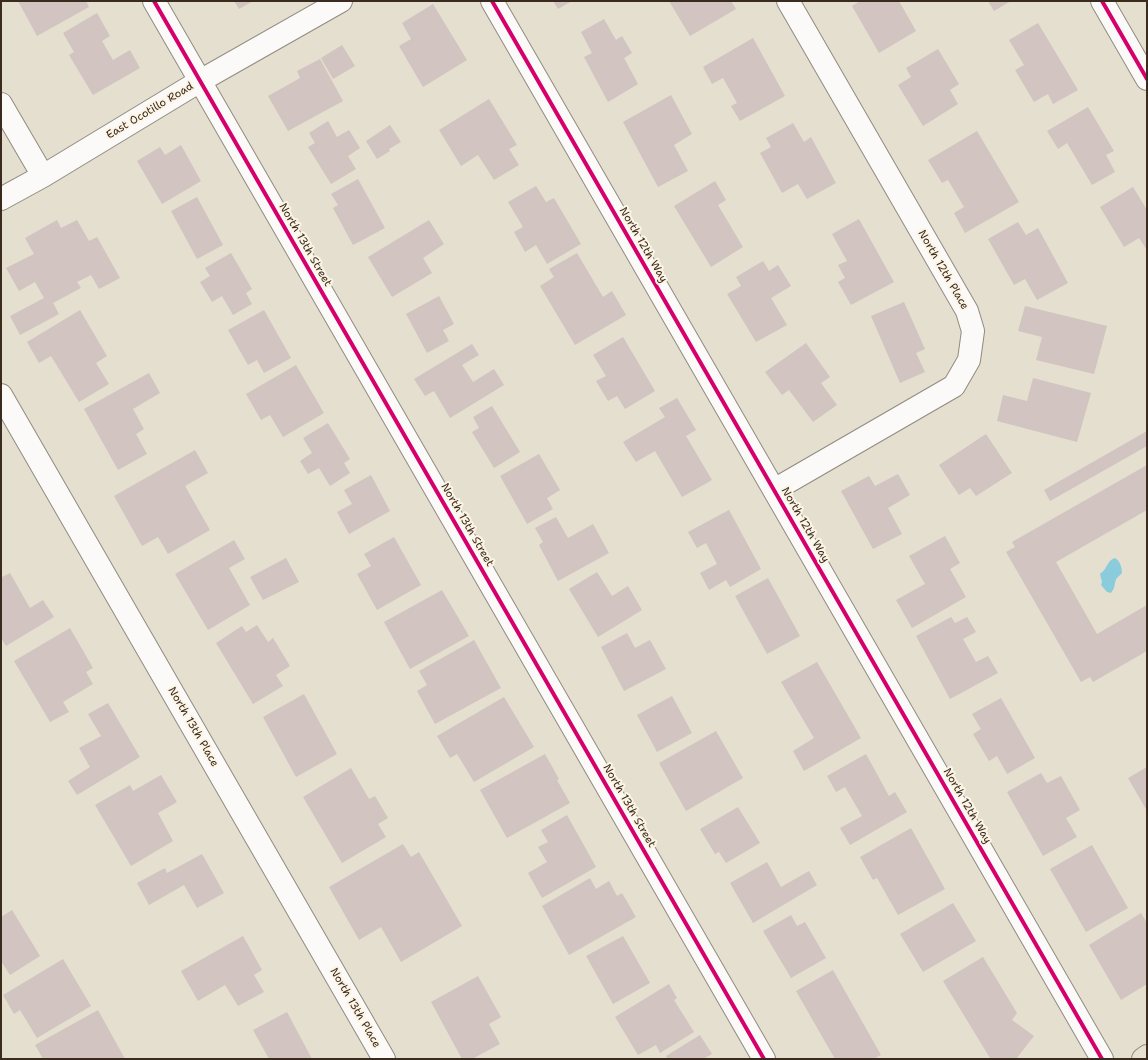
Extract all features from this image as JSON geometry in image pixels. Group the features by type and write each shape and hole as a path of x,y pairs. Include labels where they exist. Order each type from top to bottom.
{"main road":[{"path":"1143,1059 1147,1056"}],"street":[{"name":"North 13th Street","path":"154,1 764,1059"},
{"name":"East Ocotillo Road","path":"1,199 43,176 200,80 341,1"},
{"name":"North 12th Way","path":"492,1 1102,1059"},
{"name":"North 12th Place","path":"774,490 954,386 969,360 973,331 967,311 788,1"},
{"path":"1102,1 1147,79"},
{"path":"1,104 43,176"},
{"name":"North 13th Place","path":"1,395 384,1059"}],"water":[{"path":"1115,558 1120,564 1122,573 1116,579 1111,593 1107,592 1101,585 1102,582 1100,574 1110,561"}],"building":[{"path":"18,1 86,1 89,7 37,36"},
{"path":"234,1 253,1 239,9"},
{"path":"553,1 572,1 558,9"},
{"path":"669,1 731,1 736,9 690,36"},
{"path":"860,1 899,1 916,31 879,53 852,6"},
{"path":"988,1 1011,1 994,11"},
{"path":"433,4 467,60 423,87 399,46 411,39 402,23"},
{"path":"97,13 110,36 102,41 113,60 130,50 140,68 93,95 69,55 74,52 63,33"},
{"path":"604,19 616,40 622,36 632,53 624,58 638,84 608,102 584,57 592,53 581,32"},
{"path":"1038,23 1078,90 1053,104 1048,94 1034,102 1015,70 1024,65 1009,40"},
{"path":"753,38 785,96 740,121 731,106 737,103 723,78 712,84 703,67"},
{"path":"342,45 355,66 333,79 321,58"},
{"path":"938,49 959,84 950,90 958,104 923,126 898,85 911,77 906,68"},
{"path":"320,59 343,101 288,131 268,96 300,78 297,71"},
{"path":"671,95 692,134 674,145 688,171 658,187 623,122"},
{"path":"489,99 517,145 509,149 519,165 494,180 478,155 461,166 439,130"},
{"path":"1088,107 1114,151 1106,155 1115,172 1092,185 1067,143 1058,149 1047,131"},
{"path":"328,121 337,137 349,130 360,148 348,156 356,169 331,184 308,147 315,143 309,133"},
{"path":"793,123 804,142 811,137 836,183 807,199 798,184 782,193 760,153 771,147 766,138"},
{"path":"390,125 401,142 389,149 390,151 377,159 366,141"},
{"path":"977,131 1019,202 965,233 954,213 964,207 948,180 942,183 928,160"},
{"path":"181,145 201,181 162,204 137,161 160,147 165,155"},
{"path":"358,179 385,228 353,245 333,208 338,205 331,194"},
{"path":"715,181 726,200 718,205 743,247 711,267 674,206"},
{"path":"536,186 546,202 554,198 581,244 547,264 536,245 525,252 514,232 523,227 508,202"},
{"path":"1133,187 1147,210 1147,250 1139,238 1124,247 1100,207"},
{"path":"197,197 223,245 197,259 171,211"},
{"path":"859,219 894,282 851,305 838,282 845,278 838,265 847,261 832,234"},
{"path":"57,220 61,228 77,220 89,241 97,237 120,278 99,289 91,275 77,282 81,288 53,303 59,314 20,335 10,316 44,298 35,282 19,291 6,268 34,254 25,238"},
{"path":"429,220 444,244 423,258 432,273 392,297 368,257"},
{"path":"1018,222 1026,235 1038,228 1068,283 1037,300 1025,279 1014,285 988,239"},
{"path":"231,253 252,289 246,293 252,304 233,315 222,296 212,302 200,282 210,276 205,268"},
{"path":"577,253 603,297 612,291 626,315 575,345 540,286 554,277 549,269"},
{"path":"763,261 769,271 778,265 791,286 771,298 787,325 756,342 727,294 741,286 736,277"},
{"path":"439,296 454,324 443,330 449,341 427,353 406,314"},
{"path":"904,302 925,349 916,353 925,372 900,383 871,316"},
{"path":"1025,306 1107,326 1094,374 1036,360 1042,337 1018,331"},
{"path":"80,310 107,356 96,363 109,384 79,402 51,356 39,363 27,342"},
{"path":"264,310 291,358 264,373 257,360 248,365 228,330"},
{"path":"623,337 655,391 625,409 617,396 608,401 596,381 606,376 593,355"},
{"path":"806,343 830,377 821,383 837,405 813,422 789,390 782,395 765,372"},
{"path":"472,344 479,355 462,365 473,382 494,369 504,385 450,418 434,391 425,396 414,379"},
{"path":"296,365 324,413 283,437 270,415 261,420 246,394"},
{"path":"149,373 160,393 133,409 144,429 136,434 147,454 118,470 84,409"},
{"path":"1033,378 1091,393 1077,442 997,421 1003,395 1027,401"},
{"path":"677,398 696,430 686,436 712,480 682,497 655,451 636,462 623,442 665,417 659,408"},
{"path":"492,406 520,452 494,468 472,432 479,428 473,417"},
{"path":"328,423 350,459 344,463 350,473 330,486 319,468 308,474 300,461 312,453 303,438"},
{"path":"1147,431 1147,446 1050,501 1044,490"},
{"path":"986,434 1012,473 976,496 970,488 959,495 939,465"},
{"path":"195,450 208,473 185,486 210,530 168,554 158,537 142,546 114,496"},
{"path":"539,454 560,490 547,498 553,509 527,524 500,476"},
{"path":"1147,465 1147,510 1056,562 1097,634 1147,605 1147,651 1093,682 1090,677 1081,682 1006,552 1015,547 1012,542"},
{"path":"898,474 910,495 888,508 902,534 873,549 841,491 869,476 875,486"},
{"path":"371,475 390,511 349,534 337,512 352,504 344,490"},
{"path":"729,510 761,569 730,587 726,580 709,590 700,573 717,564 706,543 697,548 688,532"},
{"path":"556,517 568,538 593,524 609,553 558,581 539,545 543,542 535,528"},
{"path":"945,536 960,563 950,569 966,597 912,628 896,600 925,584 909,556"},
{"path":"394,537 421,585 377,610 357,574 371,566 364,554"},
{"path":"234,540 245,559 229,568 250,605 208,630 175,574"},
{"path":"286,558 299,582 263,600 250,577"},
{"path":"597,572 612,596 628,586 642,610 598,637 569,589"},
{"path":"10,573 30,608 43,600 54,617 6,646 1,638 1,576 2,577"},
{"path":"768,578 800,636 767,654 735,596"},
{"path":"442,590 469,636 410,669 384,622"},
{"path":"951,617 955,623 967,617 976,632 963,639 976,662 988,656 998,673 950,699 916,636"},
{"path":"257,625 268,642 273,638 290,666 276,675 283,686 253,704 216,643 242,626 246,632"},
{"path":"70,628 93,668 86,672 93,684 63,702 69,712 50,722 14,661"},
{"path":"627,633 635,648 650,640 666,669 624,691 601,647"},
{"path":"474,640 501,688 435,724 417,691 427,685 419,671"},
{"path":"817,662 861,738 804,771 793,751 814,738 781,682"},
{"path":"304,694 337,754 296,777 263,717"},
{"path":"672,696 692,733 657,752 637,715"},
{"path":"504,697 534,747 474,782 457,754 450,758 437,736"},
{"path":"1001,698 1035,758 1007,774 997,756 989,761 973,734 981,729 972,714"},
{"path":"108,703 140,757 77,795 68,781 90,767 79,748 101,736 88,714"},
{"path":"716,731 743,778 686,811 659,763"},
{"path":"545,754 570,803 507,838 480,790"},
{"path":"866,754 889,796 895,792 907,812 850,845 840,828 862,816 845,787 836,792 827,776"},
{"path":"1147,767 1147,811 1128,778"},
{"path":"351,768 369,799 375,796 388,818 378,824 386,837 342,863 303,797"},
{"path":"1041,773 1047,783 1061,776 1080,810 1066,818 1077,837 1043,856 1007,792"},
{"path":"161,775 177,802 158,813 173,841 131,866 95,805 130,785 133,791"},
{"path":"738,807 760,843 726,863 719,852 715,854 700,829"},
{"path":"567,815 596,867 542,898 528,873 547,862 538,847 548,842 541,830"},
{"path":"911,828 945,889 898,915 877,878 873,880 860,857"},
{"path":"403,844 411,857 419,852 462,926 401,962 381,927 359,940 329,887"},
{"path":"1092,845 1128,908 1086,932 1050,869"},
{"path":"202,854 224,893 197,908 184,885 149,905 137,883 165,868 167,873"},
{"path":"767,862 781,887 809,871 817,885 753,923 730,883"},
{"path":"590,878 596,889 609,881 617,896 622,893 636,917 569,955 542,906"},
{"path":"953,903 976,941 923,972 900,934"},
{"path":"12,910 40,956 10,975 1,961 1,917"},
{"path":"1141,913 1147,923 1147,984 1121,1000 1089,945"},
{"path":"791,915 797,926 805,922 826,958 791,978 763,931"},
{"path":"243,936 262,970 254,975 264,992 238,1006 225,985 198,1001 181,971"},
{"path":"623,936 650,983 613,1004 586,956"},
{"path":"983,957 1017,1013 1012,1020 1034,1036 1016,1059 990,1058 943,981"},
{"path":"63,959 91,1006 37,1038 20,1010 14,1014 3,995"},
{"path":"833,970 881,1055 873,1059 835,1059 796,991"},
{"path":"478,976 501,1017 489,1024 500,1044 472,1059 462,1059 431,1002"},
{"path":"669,984 677,998 674,1000 694,1032 660,1053 656,1045 638,1055 615,1017"},
{"path":"98,1010 125,1059 43,1059 35,1045"},
{"path":"287,1012 312,1059 269,1059 253,1030"},
{"path":"700,1035 712,1054 703,1059 668,1059 666,1056"}],"cycle path":[{"path":"154,1 764,1059"},
{"path":"492,1 1102,1059"},
{"path":"1102,1 1147,79"}]}
